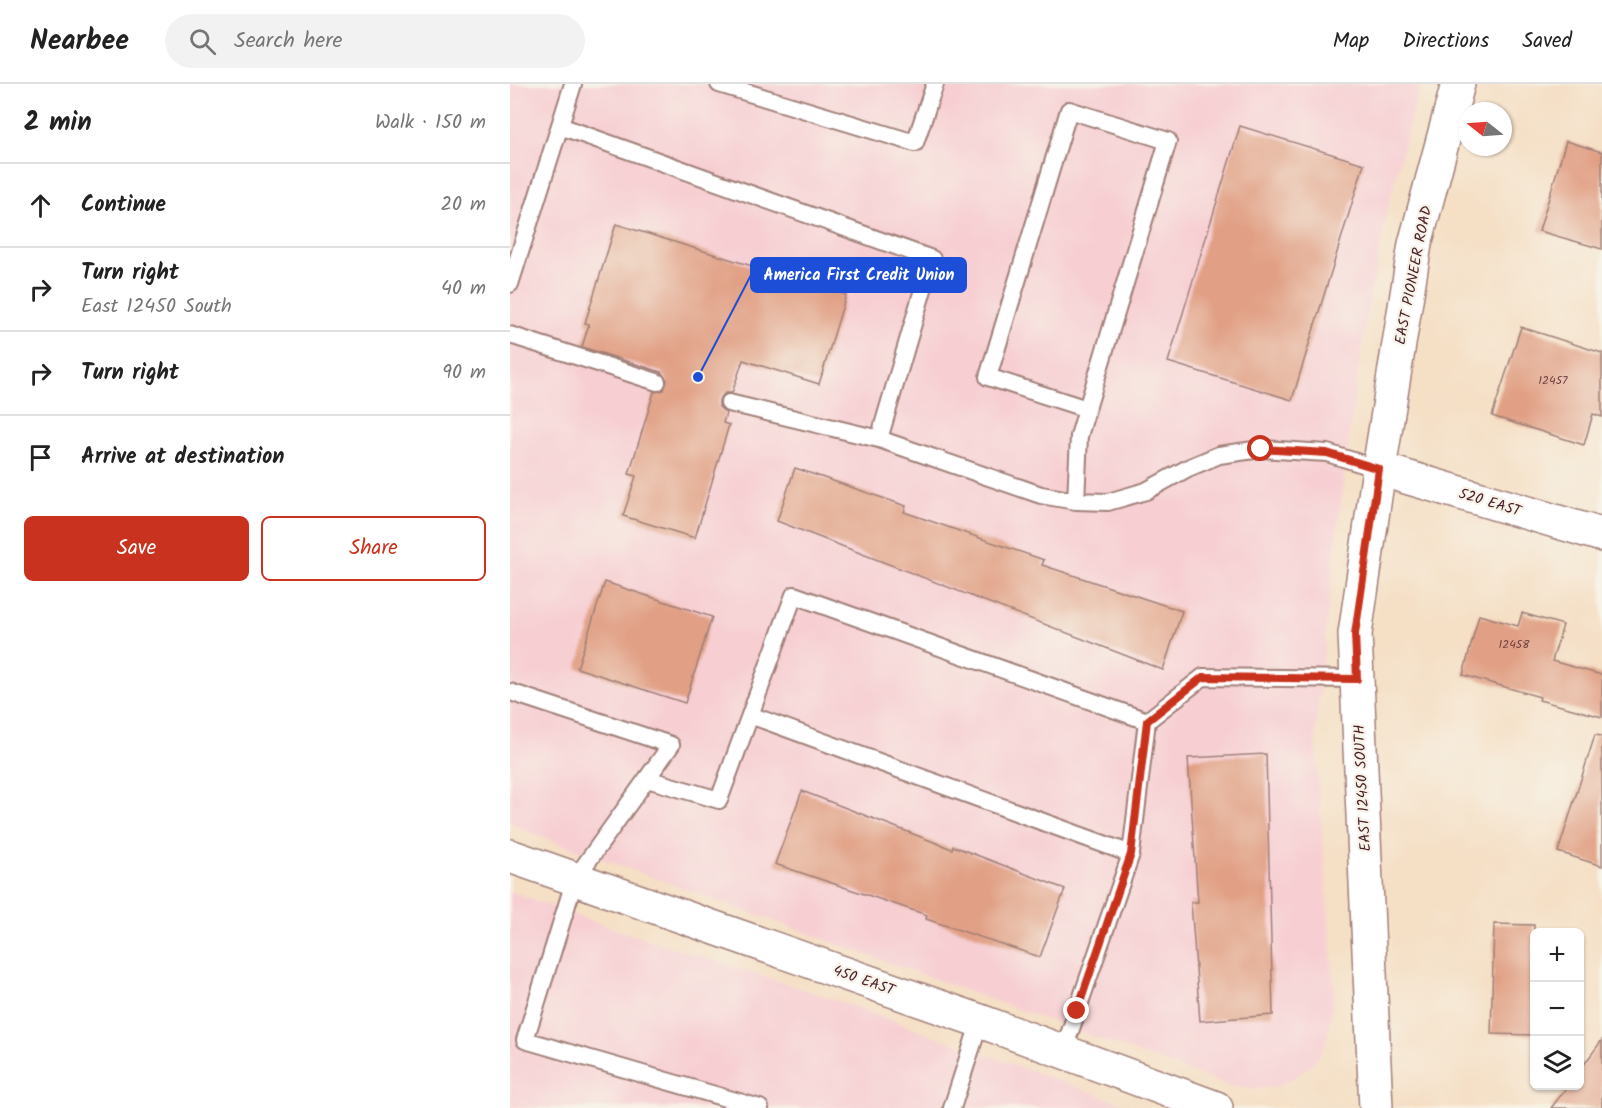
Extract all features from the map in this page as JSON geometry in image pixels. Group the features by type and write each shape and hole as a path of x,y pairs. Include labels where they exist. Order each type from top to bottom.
{"street":[{"name":"EAST PIONEER ROAD","path":"1379,469 1416,244 1458,84"},
{"name":"520 EAST","path":"1379,469 1602,535"},
{"name":"EAST 12450 SOUTH","path":"1376,1108 1355,634 1379,469"},
{"name":"450 EAST","path":"510,856 980,1021 1216,1108"}],"lane":[{"path":"510,284 573,84"},
{"path":"718,84 915,143 935,84"},
{"path":"1076,501 1079,436 1088,409 1168,141 1069,110 988,377 1088,409"},
{"path":"560,126 932,259 879,439"},
{"path":"510,334 657,382"},
{"path":"729,403 879,439 1041,495 1076,501 1108,502 1146,491 1188,468 1219,455 1261,449 1327,453 1379,469"},
{"path":"646,779 719,800 794,595 1147,721"},
{"path":"1063,1052 1131,854 1147,721 1203,677 1357,679"},
{"path":"510,692 671,745 575,879 518,1038 760,1108"},
{"path":"750,715 1131,854"},
{"path":"952,1108 980,1021"}],"shaded area":[{"path":"510,84 1420,84 1391,193 1370,297 1355,390 1332,572 1315,738 1334,991 1328,1034 1322,1051 1314,1062 1298,1075 1277,1087 1255,1089 1232,1087 531,833 510,822"},
{"path":"510,891 600,924 833,999 1134,1108 510,1108"}],"building":[{"path":"1240,126 1364,164 1292,400 1168,362"},
{"path":"1566,141 1602,152 1602,249 1539,231"},
{"path":"616,224 846,295 819,384 743,360 732,393 725,393 719,400 719,407 726,413 723,423 729,425 695,538 623,516 636,476 629,474 654,392 664,390 667,380 661,372 582,347 589,324 585,323"},
{"path":"1521,327 1602,353 1602,417 1593,414 1584,445 1492,416"},
{"path":"795,468 906,506 904,512 1044,560 1042,565 1182,611 1163,670 777,521"},
{"path":"605,582 712,617 685,703 577,668"},
{"path":"1522,613 1563,625 1552,661 1602,675 1602,717 1539,700 1540,697 1463,675 1479,615 1518,626"},
{"path":"1595,735 1602,736 1602,866 1558,852"},
{"path":"1266,754 1273,1015 1200,1021 1191,902 1198,902 1188,758"},
{"path":"802,791 952,849 953,846 1065,889 1040,957 926,919 927,915 775,864"},
{"path":"1494,924 1534,925 1534,928 1530,928 1530,1035 1491,1034"},
{"path":"1602,1040 1602,1108 1551,1108 1565,1090 1584,1090 1584,1065"}],"place":[{"name":"America First Credit Union","path":"698,377"}],"route":[{"path":"1077,1011 1131,854 1147,721 1203,677 1357,679 1355,634 1379,469 1327,453 1261,449"}]}
